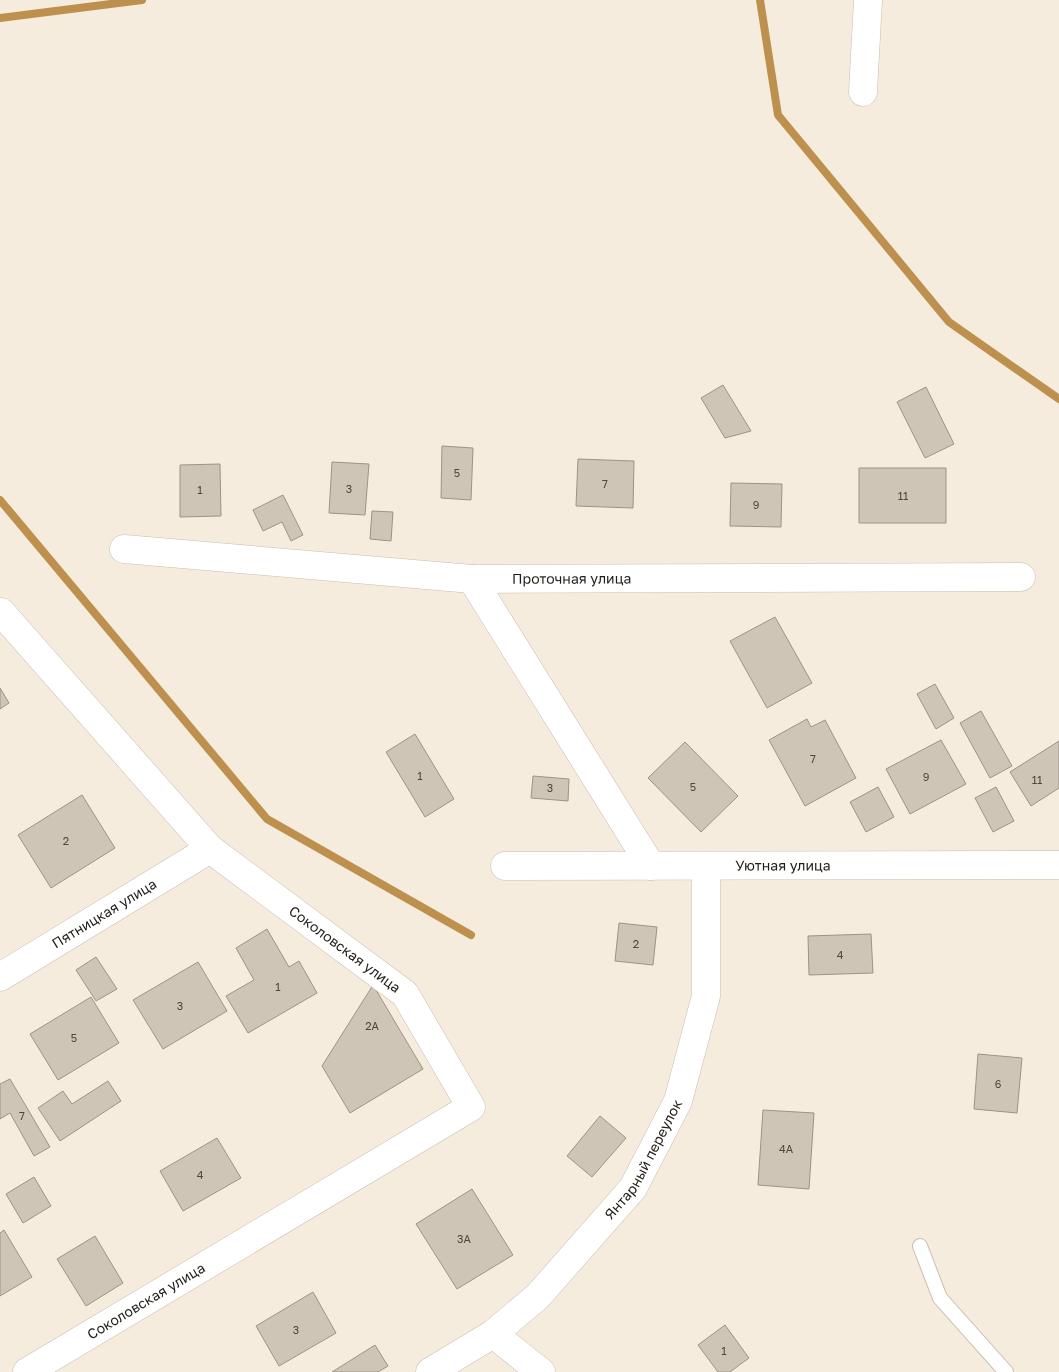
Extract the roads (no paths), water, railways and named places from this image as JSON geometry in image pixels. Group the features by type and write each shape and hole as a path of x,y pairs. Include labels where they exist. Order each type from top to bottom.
{"street":[{"path":"863,92 868,0"},
{"name":"Проточная улица","path":"124,549 472,579 1021,577"},
{"path":"472,579 651,866"},
{"name":"Соколовская улица","path":"1,612 210,849 405,994 471,1107 27,1372"},
{"name":"Пятницкая улица","path":"0,977 210,849"},
{"name":"Уютная улица","path":"505,866 1059,865"},
{"name":"Янтарный переулок","path":"430,1372 493,1334 538,1296 633,1188 678,1101 706,996 706,866"},
{"path":"493,1334 541,1372"}],"lane":[{"path":"920,1246 940,1298 1006,1372"}],"waterway":[{"path":"0,18 142,0"},
{"path":"760,0 778,115 949,322 1059,399"},
{"path":"0,500 267,819 471,935"}]}
